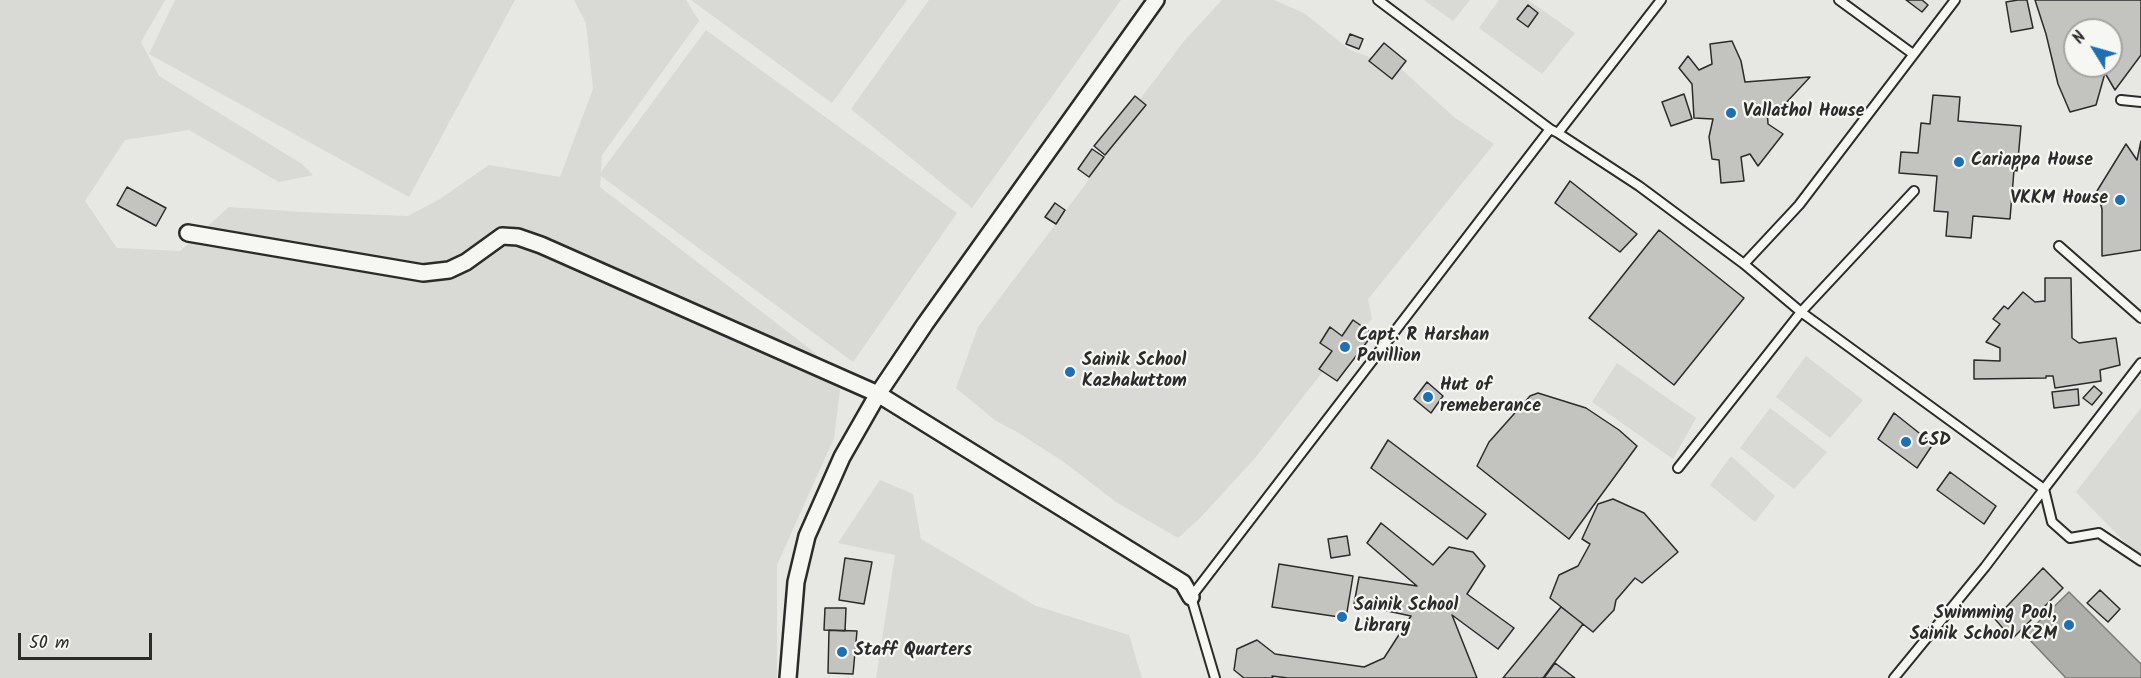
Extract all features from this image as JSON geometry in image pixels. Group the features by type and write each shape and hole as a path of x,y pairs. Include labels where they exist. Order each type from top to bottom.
{"street":[{"path":"788,678 796,582 807,536 842,457 878,394 925,324 1156,0"},
{"path":"188,233 423,273 449,270 466,262 502,236 518,237 878,394 1183,583 1191,597"}],"lane":[{"path":"1378,0 1550,129 1639,186 1744,264 1801,312 2044,489 2052,522 2070,538 2099,533 2141,561"},
{"path":"1558,133 1661,0"},
{"path":"1839,0 1913,54"},
{"path":"1744,264 1799,205 1955,0"},
{"path":"2121,100 2141,102"},
{"path":"1215,678 1191,597 1550,129"},
{"path":"1678,468 1801,312 1914,191"},
{"path":"2059,246 2141,318"},
{"path":"1894,678 1985,567 2141,363"}],"shaded area":[{"path":"0,0 165,0 141,42 159,76 302,164 313,175 279,182 189,130 125,140 85,201 117,248 180,251 229,207 408,216 440,199 489,165 560,177 593,89 586,23 574,0 686,0 699,21 602,155 601,172 706,30 957,213 853,362 601,176 600,187 815,353 840,390 834,438 777,565 777,678 0,678"},
{"name":"Sainik School Kazhakuttom","path":"3,0 2141,0 2141,678 0,678 0,13"},
{"path":"175,0 515,0 409,197 149,54"},
{"path":"691,0 907,0 832,103"},
{"path":"929,0 1121,0 972,208 851,109"},
{"path":"1222,0 1274,0 1304,13 1350,50 1400,68 1454,117 1494,144 1368,299 1372,319 1324,370 1255,458 1201,517 1178,538 1116,502 1064,462 996,421 956,388 978,327 1085,185 1135,106 1185,40"},
{"path":"1424,0 1470,0 1453,21"},
{"path":"1499,0 1528,0 1575,33 1542,74 1479,28"},
{"path":"1806,356 1863,400 1830,438 1776,397"},
{"path":"1617,363 1696,418 1673,459 1592,402"},
{"path":"1770,408 1827,452 1794,489 1740,448"},
{"path":"2141,408 2141,559 2076,492"},
{"path":"1731,456 1775,496 1755,522 1710,485"},
{"path":"880,480 913,494 921,539 1036,606 1129,635 1142,678 876,678 895,555 838,543"},
{"name":"Swimming Pool, Sainik School KZM","path":"2069,592 2141,664 2141,678 2066,678 2025,635"}],"building":[{"path":"1906,0 1922,0 1928,5 1922,12"},
{"path":"2027,0 2033,28 2011,32 2006,2"},
{"path":"2035,0 2141,0 2141,55 2115,90 2108,78 2123,78 2123,18 2063,18 2063,78 2104,78 2096,105 2070,112 2058,84"},
{"path":"1528,5 1538,13 1528,27 1517,19"},
{"path":"1350,34 1363,39 1359,49 1346,44"},
{"name":"Vallathol House","path":"1732,41 1741,61 1745,82 1810,77 1784,105 1767,108 1768,124 1783,134 1758,166 1750,154 1741,157 1744,181 1721,183 1719,160 1712,159 1709,137 1713,119 1694,118 1692,84 1679,68 1688,56 1699,70 1712,64 1710,44"},
{"path":"1384,43 1406,61 1392,79 1369,61"},
{"path":"1684,94 1692,119 1671,126 1662,102"},
{"name":"Cariappa House","path":"1933,95 1960,97 1958,121 2021,126 2010,219 1973,216 1971,238 1946,236 1948,212 1934,211 1937,176 1899,173 1901,152 1918,153 1921,123 1930,124"},
{"path":"1135,96 1146,105 1105,155 1094,146"},
{"name":"VKKM House","path":"2141,141 2141,250 2102,256 2102,209 2097,191 2126,144 2137,160"},
{"path":"1092,149 1104,157 1089,177 1078,169"},
{"path":"1570,181 1637,234 1620,252 1555,203"},
{"path":"127,187 166,208 156,226 117,205"},
{"path":"1055,203 1065,210 1056,224 1045,217"},
{"path":"1659,230 1744,298 1674,385 1589,318"},
{"path":"2045,278 2071,278 2072,338 2079,343 2116,338 2120,365 2100,370 2101,381 2055,388 2053,376 1974,379 1974,360 2000,361 2000,348 1986,342 2000,324 1993,319 2004,306 2008,309 2023,292 2035,302 2045,301"},
{"name":"Capt. R Harshan Pavillion","path":"1353,320 1373,334 1337,381 1319,369 1332,351 1320,343 1330,327 1342,336"},
{"name":"Hut of remeberance","path":"1427,382 1443,396 1431,413 1414,399"},
{"path":"2094,386 2102,393 2092,405 2083,398"},
{"path":"2078,389 2079,405 2054,408 2052,392"},
{"path":"1538,393 1586,408 1619,430 1637,446 1569,539 1477,466 1489,442 1530,396"},
{"name":"CSD","path":"1894,413 1933,444 1917,468 1878,439"},
{"path":"1388,440 1486,514 1467,539 1371,468"},
{"path":"1950,472 1996,506 1984,524 1937,490"},
{"path":"1613,499 1644,513 1678,552 1642,583 1635,578 1616,600 1614,610 1593,632 1550,598 1559,575 1578,566 1590,544 1582,539 1598,504"},
{"path":"1381,523 1433,565 1449,547 1473,552 1485,566 1467,594 1514,628 1498,649 1452,615 1477,678 1288,678 1272,676 1273,678 1244,678 1234,670 1237,649 1257,640 1275,654 1364,667 1384,658 1411,616 1354,604 1359,577 1417,586 1367,543"},
{"path":"1347,536 1350,555 1331,558 1328,539"},
{"name":"Staff Quarters","path":"845,558 872,562 864,604 839,600"},
{"path":"1279,564 1353,576 1346,618 1272,607"},
{"path":"2043,568 2063,588 2012,639 1995,619"},
{"path":"2100,590 2120,609 2108,622 2087,603"},
{"path":"1561,607 1583,624 1543,678 1503,678"},
{"path":"825,608 846,608 845,631 824,630"},
{"name":"Staff Quarters","path":"829,630 857,631 853,674 828,673"},
{"path":"1555,663 1575,678 1544,678"}],"place":[{"name":"Vallathol House","path":"1731,113"},
{"name":"Cariappa House","path":"1959,162"},
{"name":"VKKM House","path":"2120,200"},
{"name":"Capt. R Harshan Pavillion","path":"1345,347"},
{"name":"Sainik School Kazhakuttom","path":"1070,372"},
{"name":"Hut of remeberance","path":"1428,397"},
{"name":"CSD","path":"1906,442"},
{"name":"Sainik School Library","path":"1342,617"},
{"name":"Swimming Pool, Sainik School KZM","path":"2069,625"},
{"name":"Staff Quarters","path":"842,652"}]}
